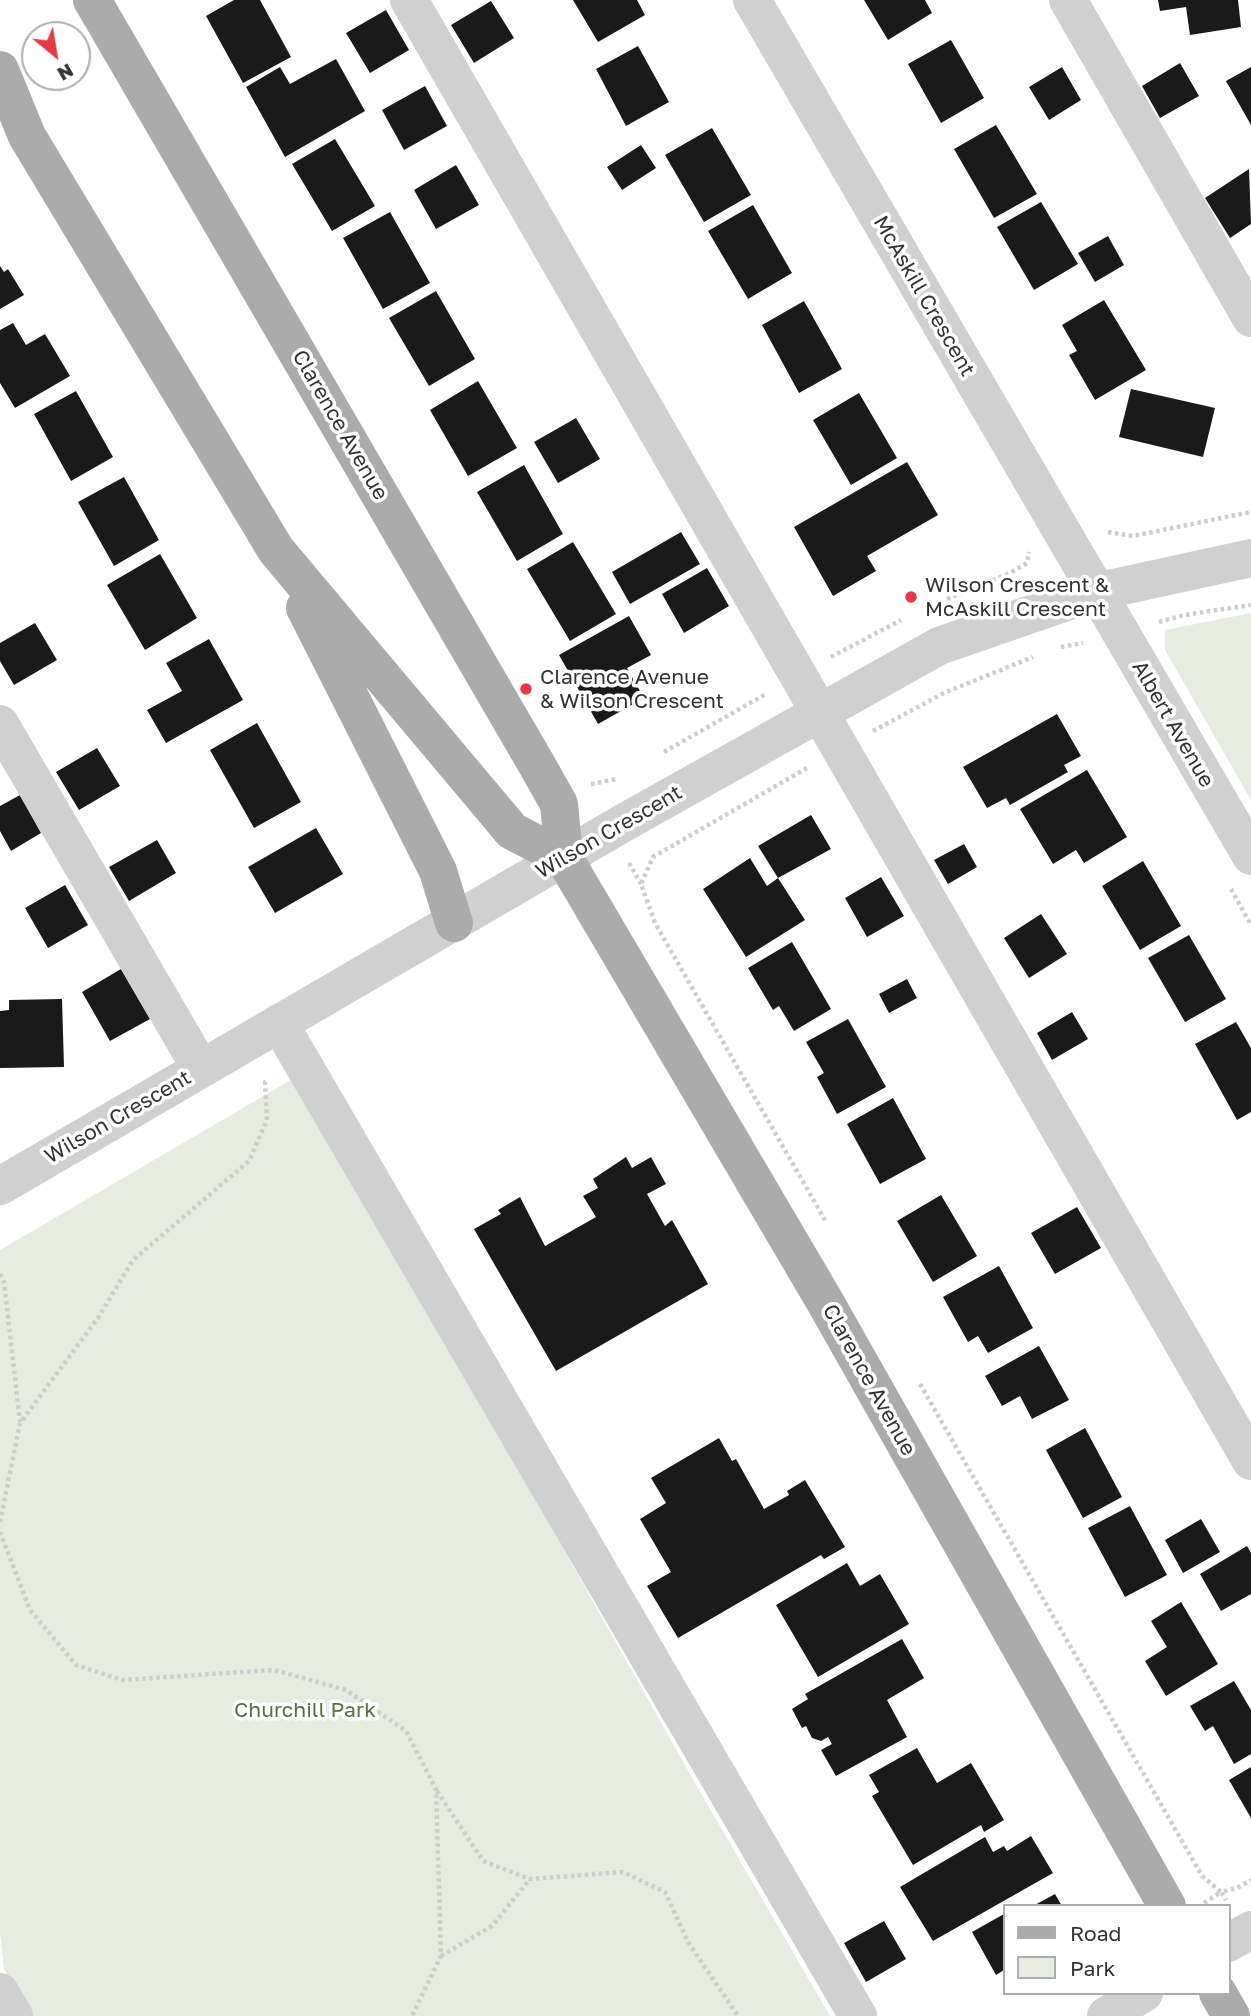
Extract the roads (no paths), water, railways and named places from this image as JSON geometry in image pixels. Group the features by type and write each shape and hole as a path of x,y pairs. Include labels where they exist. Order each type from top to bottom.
{"main road":[{"name":"Clarence Avenue","path":"92,0 559,804 564,859 824,1300 1166,1904"},
{"path":"0,70 27,136 276,550 438,871 454,923"},
{"path":"276,550 512,831 564,859"},
{"path":"1219,1995 1231,2016"}],"street":[{"path":"409,0 1251,1461"},
{"name":"McAskill Crescent","path":"752,0 1095,592"},
{"path":"1068,0 1251,318"},
{"name":"Wilson Crescent","path":"0,1186 564,859 939,646 1095,592 1251,558"},
{"name":"Albert Avenue","path":"1095,592 1251,856"},
{"path":"0,723 201,1069"},
{"path":"279,1023 858,2016"},
{"path":"1230,1942 1251,1930"},
{"path":"0,1992 14,2016"},
{"path":"1106,2016 1141,1995"}],"place":[{"name":"Wilson Crescent & McAskill Crescent","path":"911,597"},
{"name":"Clarence Avenue & Wilson Crescent","path":"526,689"}],"park label":[{"name":"Churchill Park","path":"305,1710"}]}
